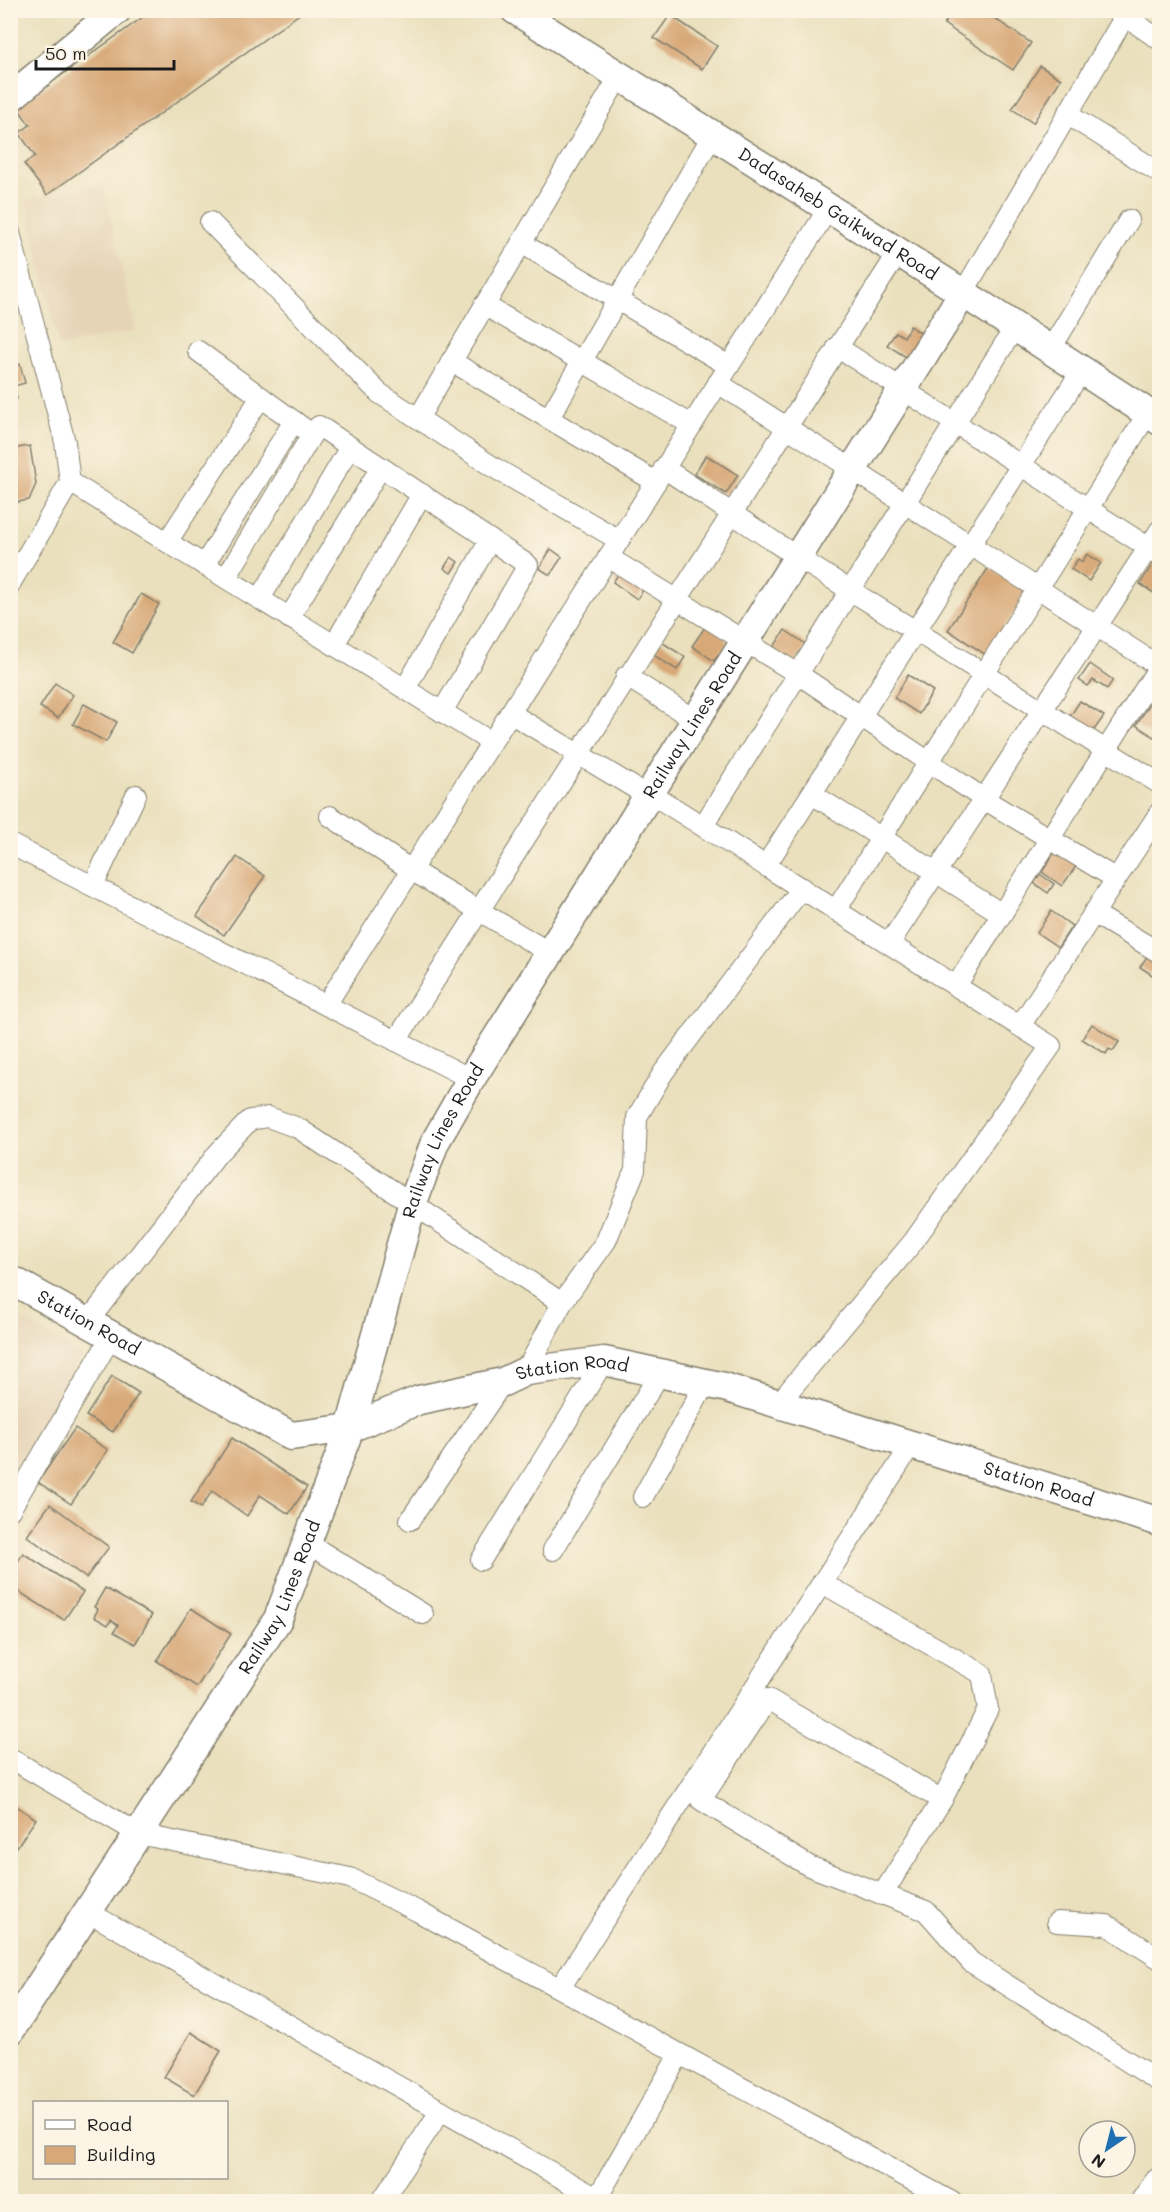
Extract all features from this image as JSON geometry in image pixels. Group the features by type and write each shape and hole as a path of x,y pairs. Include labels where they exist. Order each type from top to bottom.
{"main road":[{"path":"1147,2202 1160,2184"}],"street":[{"path":"10,98 117,10"},
{"name":"Dadasaheb Gaikwad Road","path":"515,10 963,293 1154,417"},
{"path":"963,293 1067,114 1132,16 1160,40"},
{"path":"419,417 619,76"},
{"path":"1067,114 1160,173"},
{"path":"549,418 712,136"},
{"path":"326,1005 828,209"},
{"path":"1050,350 1129,220"},
{"path":"210,222 379,393 493,467 619,540"},
{"path":"10,233 65,442 70,483 10,584"},
{"path":"521,243 729,366"},
{"path":"396,1041 897,253"},
{"name":"Railway Lines Road","path":"10,2031 278,1619 350,1428 412,1205 435,1142 471,1079 963,293"},
{"path":"484,305 692,425"},
{"path":"703,826 1015,327"},
{"path":"837,347 1154,551"},
{"path":"198,351 306,430 314,432"},
{"path":"451,361 549,418 730,513 850,591 1160,784"},
{"path":"766,866 1082,370"},
{"path":"718,383 787,425 970,546 1159,666 956,986"},
{"path":"167,542 261,397"},
{"path":"836,910 1088,508 1154,417"},
{"path":"204,565 294,421"},
{"path":"226,578 314,432 320,426 528,565 442,712"},
{"path":"260,599 350,447"},
{"path":"289,618 381,467"},
{"path":"70,483 491,742"},
{"path":"334,645 422,494"},
{"path":"889,944 1096,627 1154,551 1160,530"},
{"path":"405,689 490,540"},
{"path":"608,557 745,640 984,799 1116,879"},
{"path":"626,676 695,720"},
{"path":"510,713 703,826 1051,1046 913,1242 779,1403"},
{"path":"812,794 1002,914"},
{"path":"93,886 136,795"},
{"path":"1020,1026 1160,812"},
{"path":"330,816 411,870 550,953"},
{"path":"10,844 471,1079"},
{"path":"410,1520 514,1377 606,1240 635,1170 637,1117 663,1073 802,888"},
{"path":"1094,913 1160,953"},
{"path":"10,1510 99,1330 218,1152 250,1120 268,1117 298,1128 562,1303"},
{"name":"Station Road","path":"10,1280 291,1436 350,1428 419,1401 514,1377 604,1361 706,1382 779,1403 1160,1522"},
{"path":"481,1560 604,1361"},
{"path":"553,1550 660,1373"},
{"path":"643,1497 706,1382"},
{"path":"560,1988 912,1444"},
{"path":"307,1543 423,1614"},
{"path":"822,1583 981,1674 988,1709 942,1800 882,1895"},
{"path":"942,1800 768,1699 701,1800 809,1866 926,1911 971,1962 1160,2082"},
{"path":"10,1758 138,1834 350,1878 560,1988 952,2202"},
{"path":"88,1912 441,2110 596,2200 679,2055"},
{"path":"1057,1922 1107,1925 1160,1959"},
{"path":"381,2202 441,2110"}],"shaded area":[{"path":"103,184 136,330 59,347 26,200"},
{"path":"11,1313 82,1355 11,1478"}],"building":[{"path":"153,10 305,10 47,195 24,164 35,156 19,133 30,125 17,107"},
{"path":"953,10 982,10 1031,43 1013,70 944,24"},
{"path":"670,15 717,46 702,69 654,38"},
{"path":"1040,66 1061,79 1033,123 1012,109"},
{"path":"910,326 924,335 909,359 887,345 896,332 904,337"},
{"path":"20,364 25,383 14,386 17,399 10,400 10,366"},
{"path":"30,446 36,484 29,500 18,502 10,497 10,449"},
{"path":"706,455 738,475 726,494 694,474"},
{"path":"551,549 562,557 550,575 539,568"},
{"path":"1087,554 1101,563 1089,581 1071,569 1078,559 1082,562"},
{"path":"451,557 458,562 451,573 444,568"},
{"path":"1154,562 1160,565 1160,597 1140,584"},
{"path":"989,567 1028,592 986,655 948,630"},
{"path":"621,570 645,587 637,599 613,582"},
{"path":"141,594 159,604 132,653 113,642"},
{"path":"708,623 728,642 714,661 692,646"},
{"path":"785,630 807,645 794,666 771,651"},
{"path":"660,641 685,657 677,670 652,654"},
{"path":"1090,664 1113,680 1107,689 1093,680 1088,686 1079,680"},
{"path":"908,675 933,691 919,714 894,698"},
{"path":"55,683 73,695 58,718 40,707"},
{"path":"1080,701 1104,716 1092,733 1069,718"},
{"path":"1151,702 1160,708 1160,741 1136,725"},
{"path":"84,704 117,722 106,742 73,724"},
{"path":"1056,850 1077,865 1062,886 1042,872"},
{"path":"237,857 265,876 224,935 197,916"},
{"path":"1040,874 1054,884 1048,893 1034,883"},
{"path":"1051,911 1072,926 1058,947 1037,933"},
{"path":"1150,952 1160,959 1160,980 1140,967"},
{"path":"1092,1024 1119,1042 1113,1051 1109,1049 1106,1054 1082,1039"},
{"path":"112,1376 139,1393 113,1432 86,1416"},
{"path":"75,1428 108,1450 71,1504 38,1482"},
{"path":"232,1438 307,1487 289,1514 260,1495 247,1516 212,1491 201,1508 191,1502"},
{"path":"50,1504 109,1547 86,1578 27,1536"},
{"path":"23,1553 83,1592 64,1620 10,1586 10,1574"},
{"path":"105,1588 152,1615 135,1644 114,1632 118,1625 111,1620 108,1625 94,1617 98,1609 94,1607"},
{"path":"191,1608 231,1634 197,1687 157,1661"},
{"path":"10,1802 36,1819 10,1857"},
{"path":"191,2032 221,2051 194,2095 164,2077"}]}
